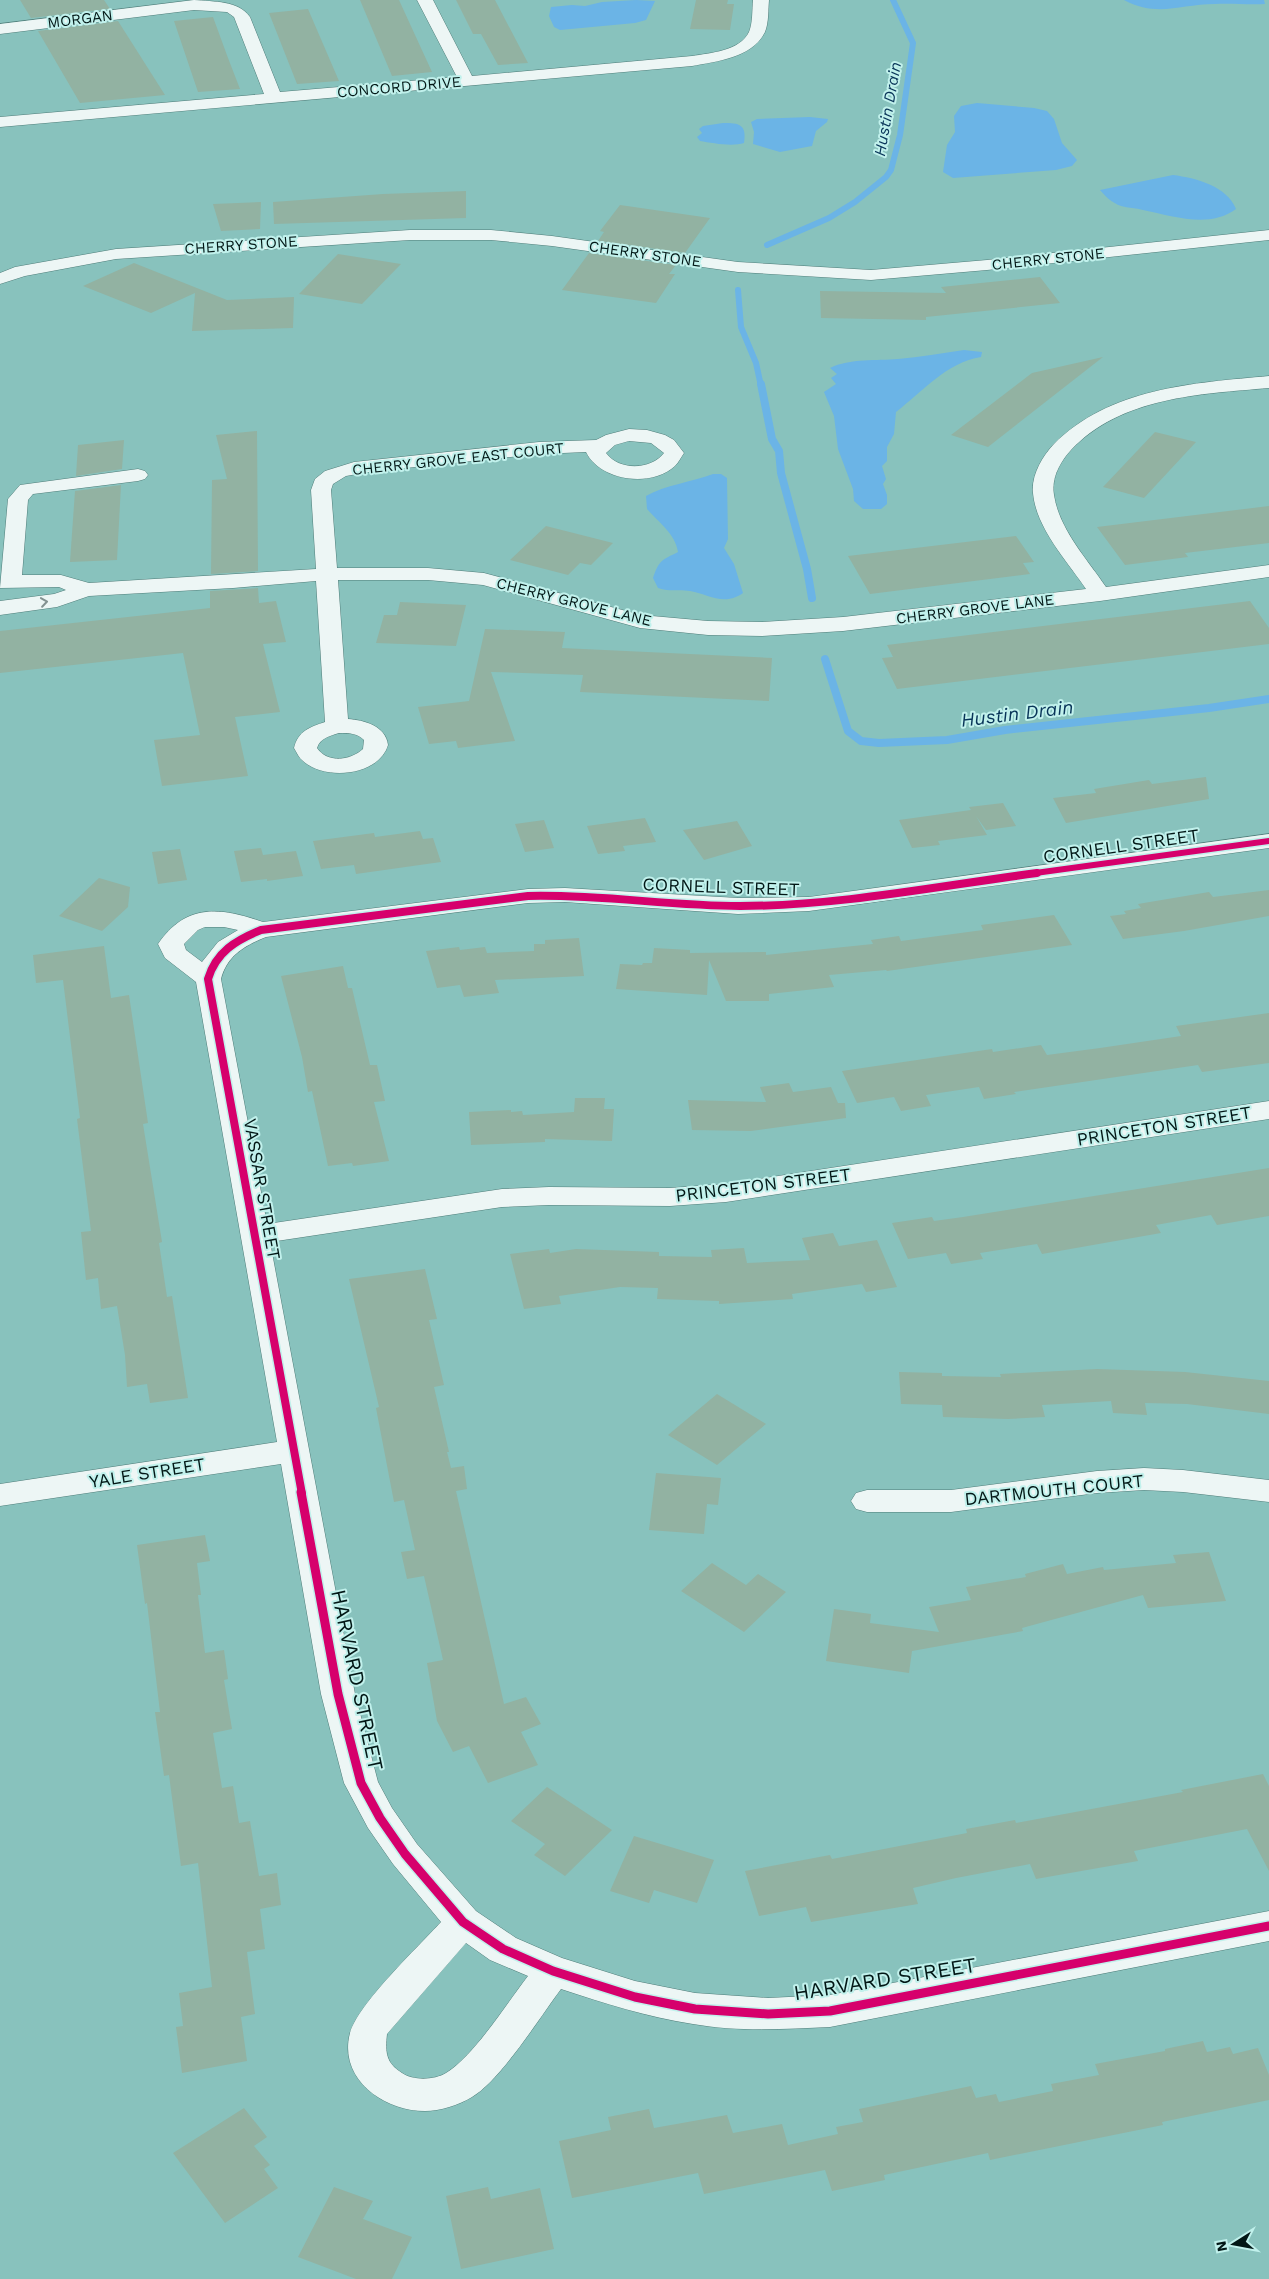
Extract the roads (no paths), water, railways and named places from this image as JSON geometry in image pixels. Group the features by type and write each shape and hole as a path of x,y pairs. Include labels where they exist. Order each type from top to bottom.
{"street":[{"path":"425,0 468,81"},
{"name":"CONCORD DRIVE","path":"0,122 692,61 727,53 750,41 757,31 761,0"},
{"name":"MORGAN","path":"2,28 194,5 229,8 238,11 242,16 274,98"},
{"name":"CHERRY STONE","path":"0,279 21,271 95,257 372,237 447,234 527,238 738,267 871,275 987,266 1269,235"},
{"name":"CHERRY STONE","path":"0,270 21,271"},
{"path":"1100,594 1050,515 1043,492 1050,462 1062,447 1082,428 1100,418 1148,399 1197,390 1269,382"},
{"name":"CHERRY GROVE EAST COURT","path":"327,574 321,484 333,474 368,466 538,448 600,446"},
{"path":"5,582 18,499 27,489 138,475"},
{"name":"CHERRY GROVE LANE","path":"0,608 57,600 87,590 233,582 327,574 428,574 484,579 640,621 708,628 762,629 843,624 1100,594 1269,571"},
{"path":"327,574 336,726"},
{"name":"CHERRY GROVE LANE","path":"5,582 61,581 87,590"},
{"name":"CORNELL STREET","path":"262,930 239,921 213,918 184,926 177,933 171,944 174,953 208,979 210,968 223,950 233,942 262,930 528,896 565,895 738,906 809,904 1269,840"},
{"name":"VASSAR STREET","path":"208,979 294,1450"},
{"name":"PRINCETON STREET","path":"255,1235 502,1198 550,1196 670,1197 726,1193 1269,1110"},
{"name":"YALE STREET","path":"0,1495 294,1450"},
{"name":"HARVARD STREET","path":"294,1450 338,1694 361,1783 380,1818 405,1854 462,1922 503,1949 553,1971 635,1997 695,2009 768,2014 830,2011 1269,1926"},
{"name":"DARTMOUTH COURT","path":"868,1501 951,1501 1097,1482 1144,1479 1183,1481 1269,1491"},
{"path":"462,1922 379,2016 370,2032 367,2048 370,2063 378,2076 390,2087 400,2092 428,2095 443,2094 460,2085 484,2063 553,1971"}],"water":[{"path":"1124,0 1264,0 1265,4 1221,4 1159,9 1136,5"},
{"path":"655,1 646,20 635,23 560,30 554,27 549,16 551,7 585,6 602,2"},
{"path":"977,103 1034,108 1047,111 1054,119 1062,143 1077,160 1072,166 1056,170 953,178 943,172 947,145 955,132 954,116 961,106"},
{"path":"810,117 828,119 816,131 812,146 780,152 753,144 754,132 751,122 757,119"},
{"path":"733,123 741,126 745,137 744,143 734,145 716,144 700,141 697,137 702,133 699,129 703,126"},
{"path":"1173,175 1201,181 1218,189 1226,194 1236,209 1225,215 1203,220 1178,218 1121,206 1106,197 1100,190"},
{"path":"964,350 982,352 981,357 969,360 946,371 896,412 894,434 887,447 887,461 882,466 886,479 883,484 887,495 887,504 881,509 863,509 854,501 853,489 838,449 834,416 824,392 836,384 831,378 837,374 830,368 855,361 890,360"},
{"path":"713,474 721,474 727,478 728,539 724,548 734,564 743,593 729,599 722,599 690,591 658,588 653,578 657,567 665,559 678,552 674,539 647,509 646,496 662,489"}],"waterway":[{"name":"Hustin Drain","path":"767,245 829,218 855,202 886,177 891,170 900,135 913,43 893,0"},
{"name":"Hustin Drain","path":"738,290 741,327 756,363 761,386"},
{"name":"Hustin Drain","path":"761,384 772,439 779,451 781,473 807,569 812,598"},
{"name":"Hustin Drain","path":"825,659 848,731 861,741 879,743 947,740 1005,730 1209,708 1269,699"}]}
